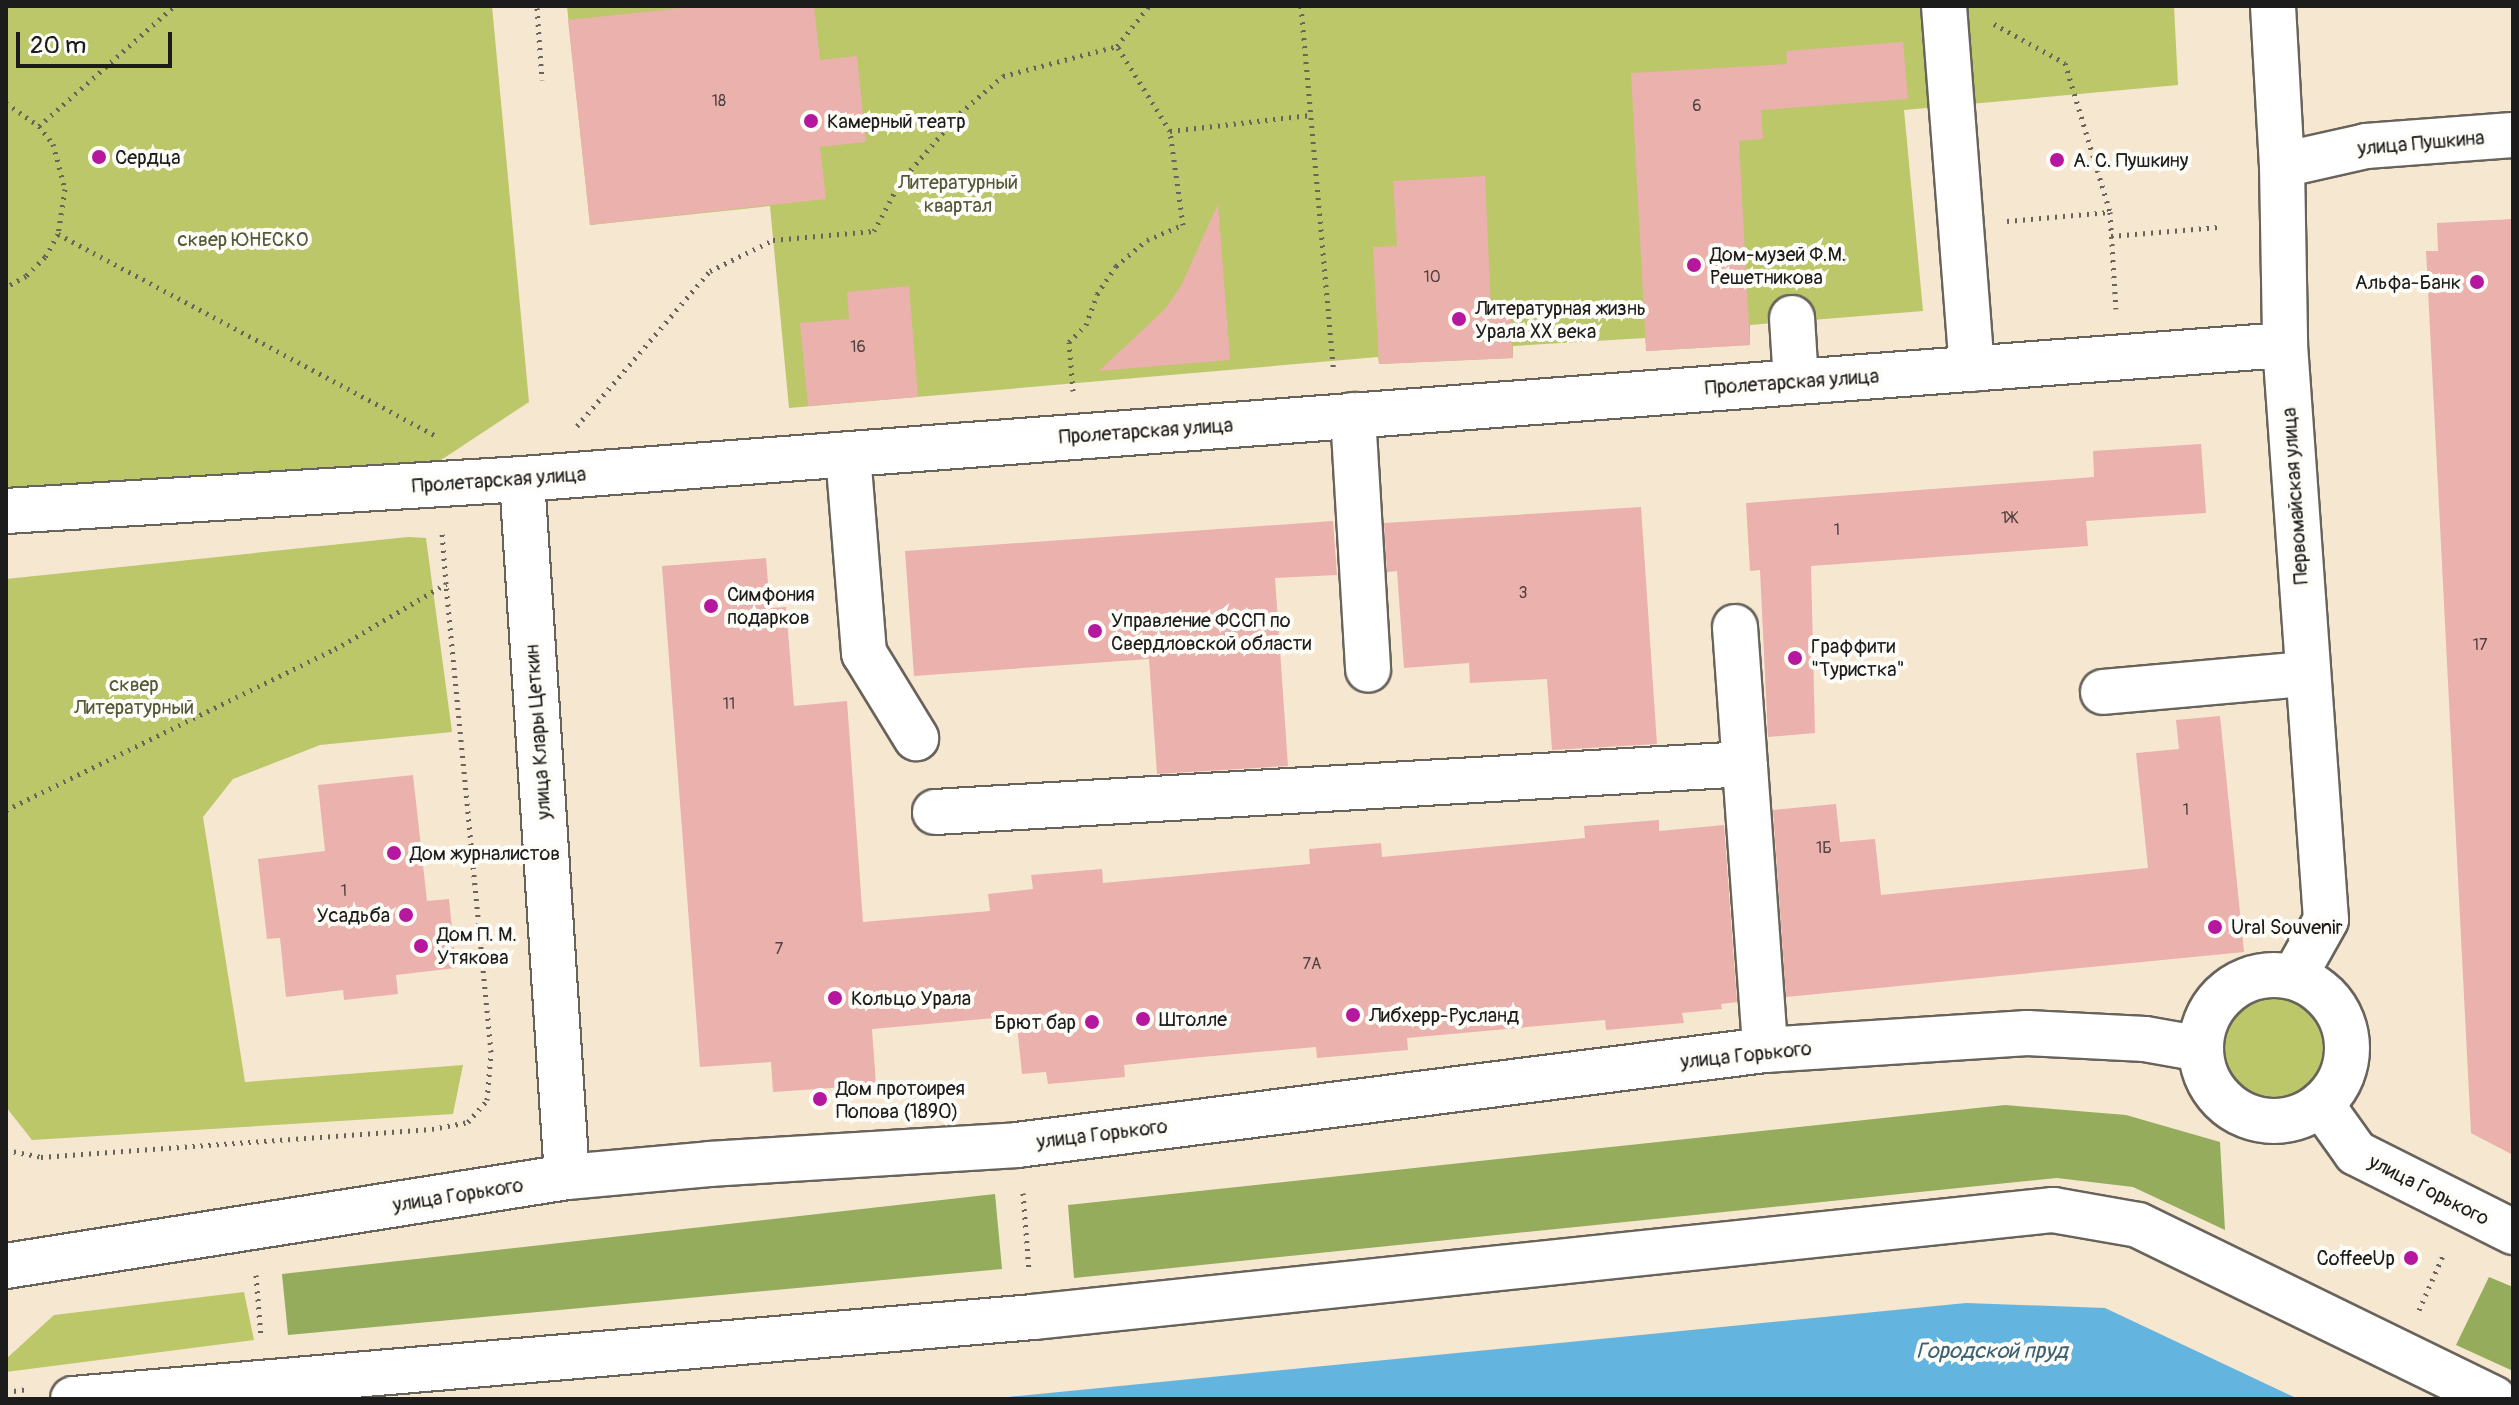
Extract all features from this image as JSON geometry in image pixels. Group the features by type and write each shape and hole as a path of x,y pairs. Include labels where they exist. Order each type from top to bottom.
{"street":[{"path":"1944,6 1972,369"},
{"name":"Первомайская улица","path":"2273,6 2282,165 2285,345 2306,674 2326,920 2294,977"},
{"name":"улица Пушкина","path":"2282,165 2366,146 2513,135"},
{"path":"1792,318 1796,382"},
{"name":"Пролетарская улица","path":"6,511 522,479 848,454 1343,396 1796,382 2285,345"},
{"path":"1343,396 1368,670"},
{"path":"848,454 864,653 916,738"},
{"name":"улица Клары Цеткин","path":"522,479 567,1177"},
{"path":"1735,627 1765,1050"},
{"path":"2103,692 2306,674"},
{"path":"935,812 1745,764"},
{"path":"2272,974 2294,977 2315,987 2332,1002 2343,1022 2347,1044 2345,1067 2336,1088 2321,1104 2301,1116 2278,1121 2254,1118 2234,1108 2217,1092 2205,1072 2201,1049 2205,1027 2214,1006 2230,990 2250,979 2272,974"},
{"name":"улица Горького","path":"6,1266 567,1177 709,1164 1017,1145 1765,1050 2027,1033 2145,1039 2201,1049"},
{"name":"улица Горького","path":"2321,1104 2356,1153 2513,1232"},
{"path":"73,1399 1033,1317 2053,1210 2138,1225 2494,1399"}],"path":[{"path":"39,126 174,6"},
{"path":"569,435 710,271 773,240 874,231 900,182 960,113 1003,76 1117,46 1149,6"},
{"path":"1301,6 1310,115 1343,396"},
{"path":"537,8 542,80"},
{"path":"1988,20 2065,63 2110,212 2115,292"},
{"path":"1073,399 1069,342 1086,325 1097,294 1116,266 1147,240 1183,225 1170,131 1117,46"},
{"path":"6,103 39,126 61,166 65,200 58,234 45,257 26,276 6,287"},
{"path":"1170,131 1310,115"},
{"path":"1961,225 2110,212"},
{"path":"2111,236 2219,227"},
{"path":"58,234 437,436"},
{"path":"6,1150 41,1157 432,1129 468,1122 487,1100 491,1052 441,525"},
{"path":"6,810 335,649 446,584"},
{"path":"1017,1145 1033,1317"},
{"path":"2401,1351 2464,1209"},
{"path":"256,1273 265,1385"}],"green space":[{"name":"сквер ЮНЕСКО","path":"6,6 492,6 529,402 441,460 6,488"},
{"name":"Литературный квартал","path":"567,6 2174,6 2178,85 1904,110 1923,311 1750,325 1750,345 1647,351 1645,338 1513,346 1513,358 1379,364 1378,357 789,408 770,206 590,225"},
{"name":"сквер Литературный","path":"408,537 426,538 452,732 320,745 233,779 203,817 245,1082 463,1065 453,1114 32,1140 6,1107 6,579"},
{"path":"2274,988 2296,992 2315,1005 2328,1024 2332,1046 2328,1068 2315,1087 2296,1100 2274,1104 2252,1100 2233,1087 2220,1068 2216,1046 2220,1024 2233,1005 2252,992"},
{"path":"2005,1105 2126,1115 2220,1142 2225,1230 2133,1187 2057,1178 1074,1278 1068,1205"},
{"path":"995,1194 1002,1269 288,1335 282,1274"},
{"path":"2489,1277 2513,1287 2513,1371 2456,1345"},
{"path":"244,1292 254,1340 6,1372 6,1359 54,1315"}],"water":[{"name":"Городской пруд","path":"1966,1303 2105,1308 2298,1399 988,1399"}],"building":[{"path":"701,6 814,6 820,60 857,56 866,142 820,147 826,199 590,225 568,20"},
{"path":"1903,42 1908,99 1761,110 1763,139 1739,141 1750,345 1646,351 1631,73 1787,64 1786,51"},
{"path":"1485,176 1491,308 1510,307 1513,358 1379,364 1373,247 1397,246 1393,181"},
{"path":"1218,204 1230,360 1099,371 1165,309 1181,286"},
{"path":"2513,219 2513,1155 2471,1133 2426,251 2438,251 2437,223"},
{"path":"909,286 918,397 808,406 800,323 849,319 847,292"},
{"path":"2201,444 2206,513 2086,521 2088,546 1811,566 1815,733 1768,737 1760,570 1750,571 1746,503 2094,477 2093,451"},
{"path":"1641,507 1657,744 1552,750 1547,679 1470,683 1469,663 1404,668 1397,571 1387,572 1384,523"},
{"name":"Управление ФССП по Свердловской области","path":"1333,521 1337,575 1275,578 1288,766 1157,774 1149,659 914,676 905,551"},
{"path":"766,558 770,608 786,607 794,706 847,701 863,922 990,911 988,894 1033,889 1031,875 1102,869 1103,883 1310,864 1309,849 1381,843 1382,857 1585,838 1584,826 1659,820 1659,831 1724,825 1737,1002 1721,1004 1722,1009 1682,1013 1684,1023 1606,1030 1605,1020 1407,1038 1408,1050 1317,1058 1316,1047 1191,1058 1124,1065 1125,1077 1048,1084 1046,1072 1022,1074 1016,1016 872,1029 876,1085 773,1092 771,1062 700,1067 662,566"},
{"path":"2220,716 2244,952 1786,997 1773,810 1836,804 1840,842 1875,839 1881,895 2148,868 2136,753 2179,749 2176,720"},
{"path":"413,775 427,901 449,899 456,968 396,975 398,994 344,1000 343,990 286,997 280,938 267,939 258,859 325,851 318,785"}],"place":[{"name":"Камерный театр","path":"811,121"},
{"name":"Сердца","path":"99,157"},
{"name":"А. С. Пушкину","path":"2057,160"},
{"name":"Дом-музей Ф.М. Решетникова","path":"1694,265"},
{"name":"Альфа-Банк","path":"2477,282"},
{"name":"Литературная жизнь Урала XX века","path":"1459,319"},
{"name":"Симфония подарков","path":"711,606"},
{"name":"Управление ФССП по Свердловской области","path":"1095,631"},
{"name":"Граффити \"Туристка\"","path":"1795,658"},
{"name":"Дом журналистов","path":"394,853"},
{"name":"Усадьба","path":"406,915"},
{"name":"Ural Souvenir","path":"2215,927"},
{"name":"Дом П. М. Утякова","path":"421,946"},
{"name":"Кольцо Урала","path":"835,998"},
{"name":"Либхерр-Русланд","path":"1353,1015"},
{"name":"Штолле","path":"1143,1019"},
{"name":"Брют бар","path":"1092,1022"},
{"name":"Дом протоирея Попова (1890)","path":"820,1099"},
{"name":"CoffeeUp","path":"2411,1258"}]}
